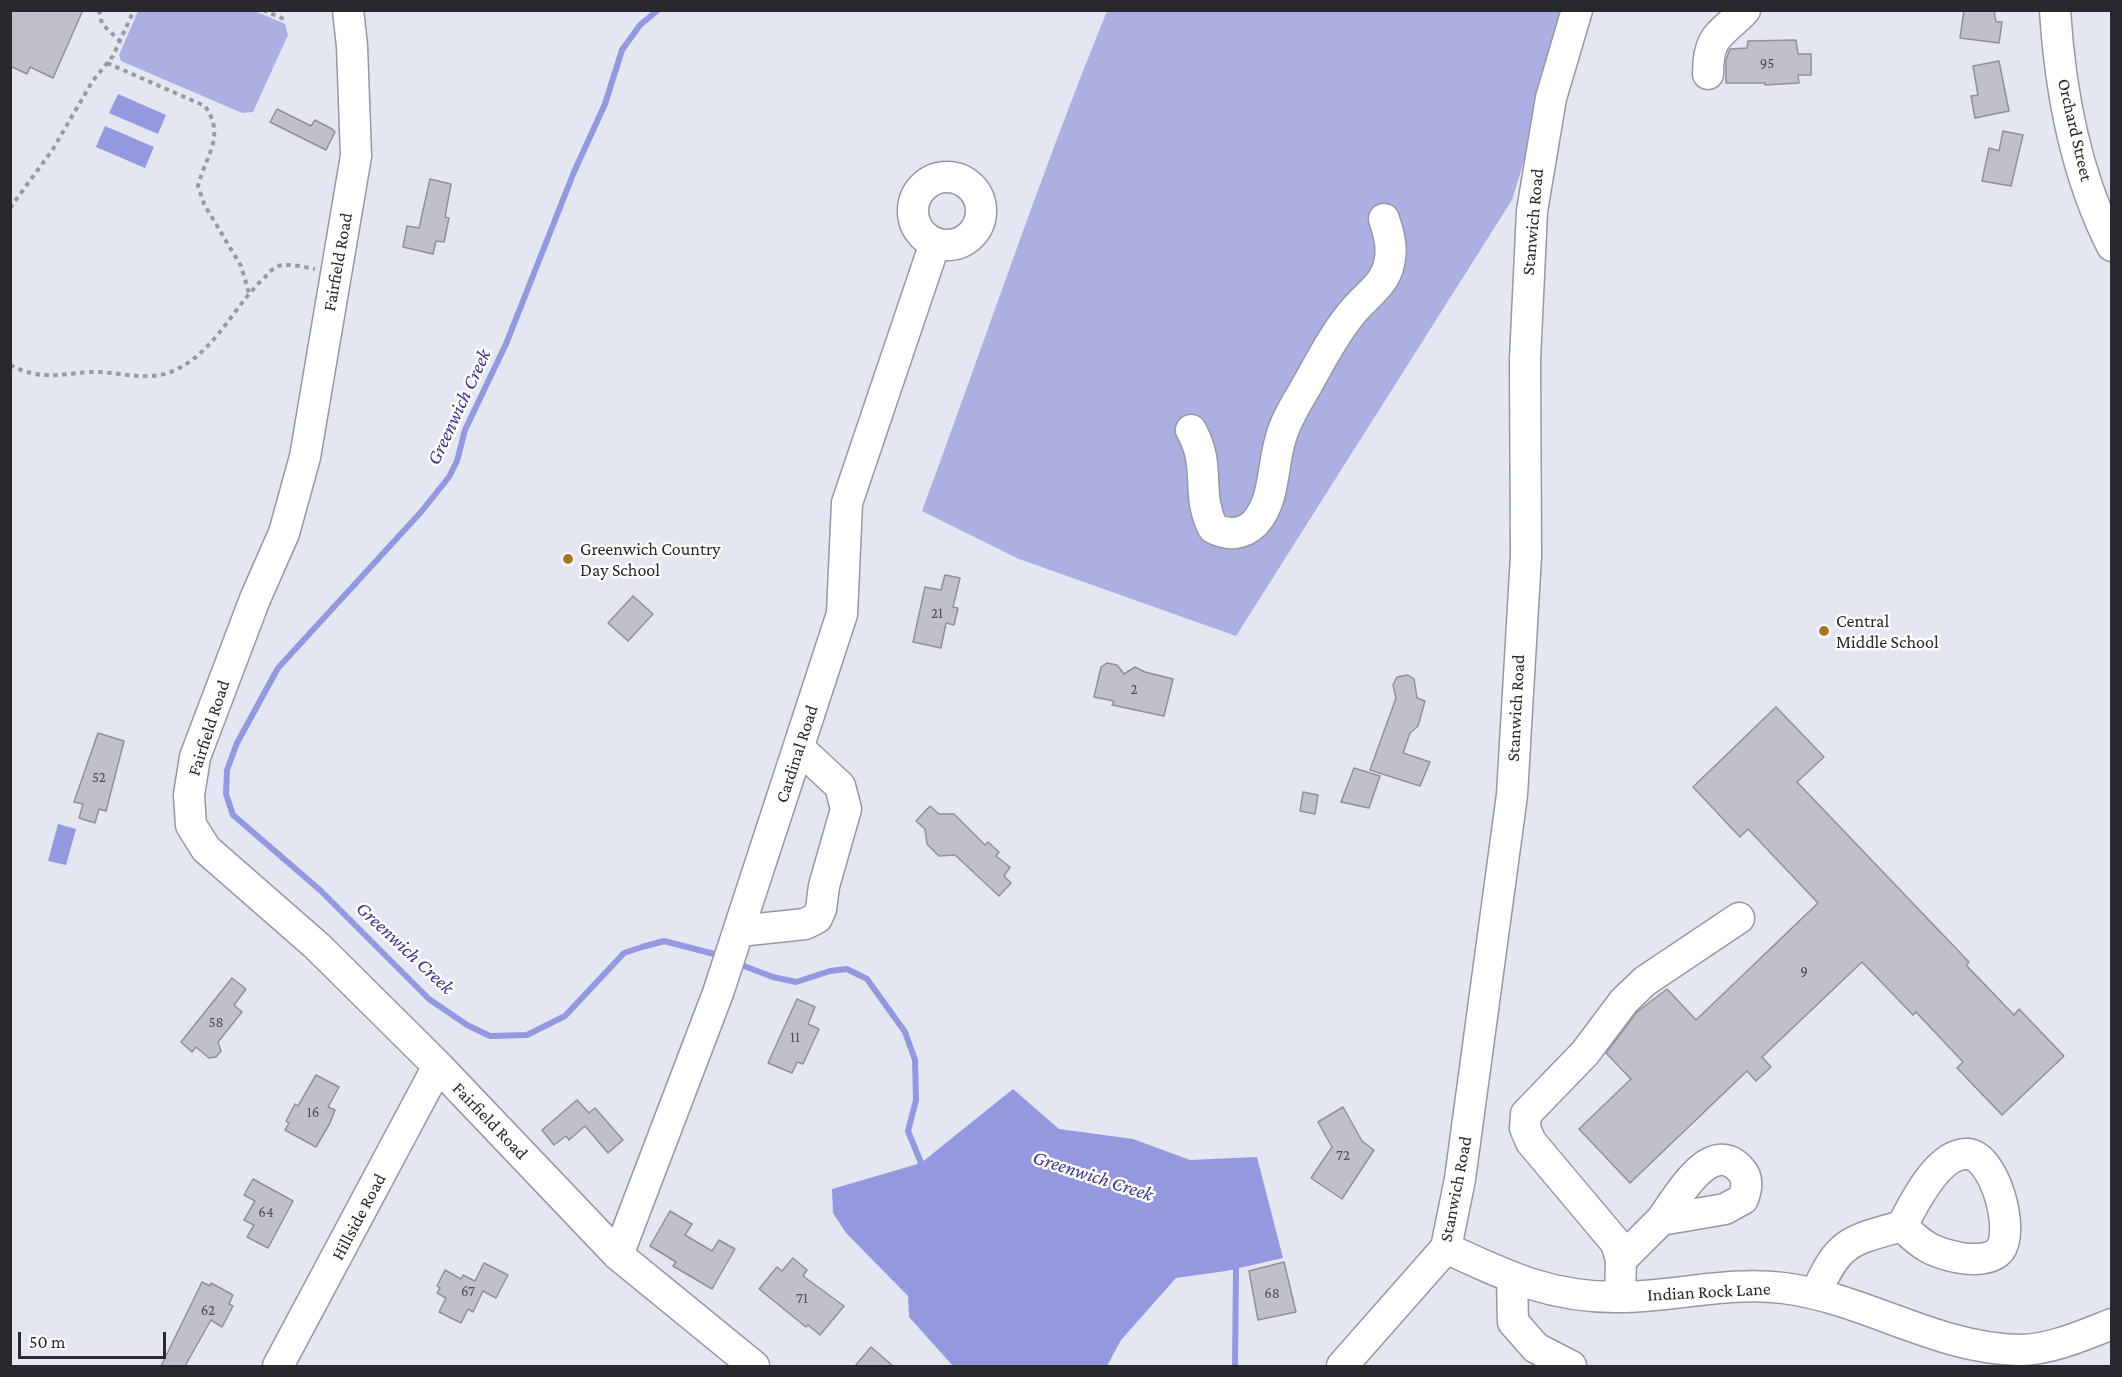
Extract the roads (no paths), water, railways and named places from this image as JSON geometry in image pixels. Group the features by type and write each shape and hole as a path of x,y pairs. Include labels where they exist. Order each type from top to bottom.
{"street":[{"name":"Fairfield Road","path":"348,10 352,46 356,156 305,457 284,533 255,599 195,757 189,795 192,825 206,849 317,946 438,1066 618,1255 754,1366"},
{"name":"Stanwich Road","path":"1342,1366 1446,1248 1465,1150 1512,795 1526,556 1526,330 1532,211 1551,98 1577,10"},
{"path":"1708,74 1708,52 1715,37 1745,10"},
{"name":"Orchard Street","path":"2055,10 2068,119 2087,187 2112,246"},
{"path":"1191,430 1200,446 1203,460 1203,499 1213,528 1231,534 1244,531 1256,522 1272,487 1283,430 1303,391 1352,312 1382,280 1389,265 1391,243 1384,219"},
{"name":"Cardinal Road","path":"618,1255 732,951 842,614 847,503 935,243"},
{"path":"732,951 817,918 821,909 824,886 846,809 840,786 799,748"},
{"path":"1620,1297 1621,1260 1616,1243 1531,1142 1525,1128 1526,1114 1585,1053 1624,1001 1645,981 1739,918"},
{"name":"Hillside Road","path":"278,1366 438,1066"},
{"path":"1621,1260 1661,1220"},
{"path":"1815,1293 1836,1253 1845,1245 1857,1239 1902,1226"},
{"name":"Indian Rock Lane","path":"1446,1248 1533,1287 1588,1297 1620,1297 1744,1287 1770,1287 1815,1293 1879,1312 1948,1339 2021,1358 2112,1324"},
{"path":"1512,1279 1513,1322 1536,1348 1571,1366"}],"water":[{"path":"118,94 166,115 158,134 109,113"},
{"path":"105,126 154,147 145,168 96,147"},
{"path":"58,824 76,829 66,865 48,861"},
{"path":"1013,1089 1059,1129 1133,1139 1190,1160 1257,1157 1283,1258 1226,1271 1176,1278 1121,1340 1107,1366 953,1366 909,1317 908,1296 846,1233 833,1213 832,1189 921,1163"}],"waterway":[{"name":"Greenwich Creek","path":"658,10 640,25 622,50 605,104 574,172 506,344 465,430 457,461 449,477 421,512 278,668 237,743 227,770 226,794 233,815 320,890 429,999 467,1025 490,1036 527,1035 565,1016 624,953 664,941 722,956"},
{"name":"Greenwich Creek","path":"736,963 773,977 796,982 830,971 847,969 867,979 905,1032 915,1060 916,1100 908,1131 921,1163 927,1165"},
{"name":"Greenwich Creek","path":"1231,1264 1236,1269 1235,1366"}],"place":[{"name":"Greenwich Country Day School","path":"568,559"},
{"name":"Central Middle School","path":"1824,631"}]}
